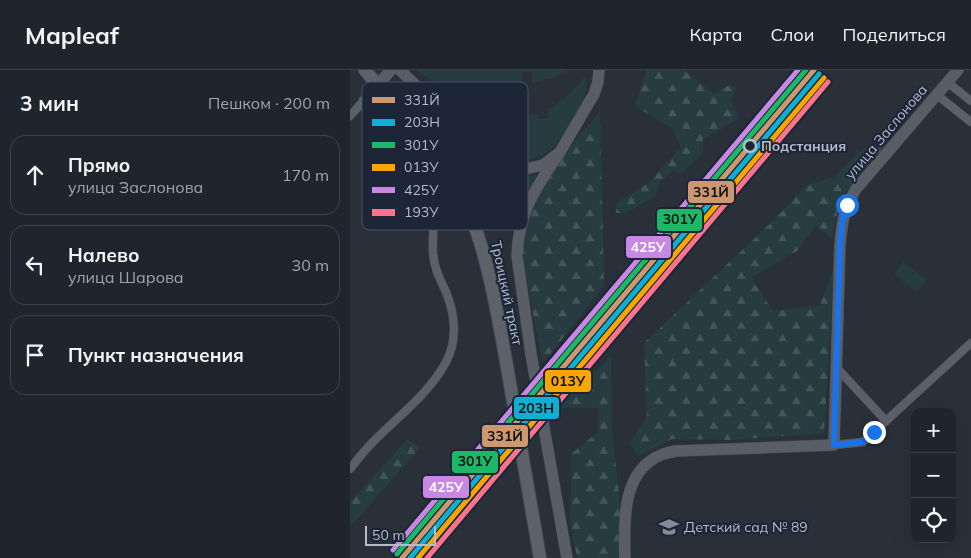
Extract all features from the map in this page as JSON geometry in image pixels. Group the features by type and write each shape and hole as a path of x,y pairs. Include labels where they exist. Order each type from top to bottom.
{"main road":[{"name":"Троицкий тракт","path":"365,70 374,82"},
{"path":"380,82 391,70"},
{"path":"400,70 412,82"},
{"path":"528,203 594,94 599,70"},
{"name":"улица Заслонова","path":"834,445 840,245 842,223 847,205 856,189 958,70"},
{"path":"528,168 543,165 560,152"},
{"name":"Троицкий тракт","path":"477,230 487,266 504,350 540,558"},
{"path":"519,230 518,266 567,558"},
{"path":"626,558 624,525 628,496 642,470 648,463 660,455 676,451 834,445"}],"street":[{"path":"947,82 971,101"},
{"path":"937,95 971,122"},
{"path":"350,116 362,101"},
{"path":"350,468 436,378 451,351 454,342 453,322 447,294 436,269 433,253 434,230"},
{"path":"834,445 863,442 971,343"},
{"path":"836,367 886,421"}],"green space":[{"path":"416,70 568,70 552,78 532,83 532,72 522,72 522,82 437,82 427,78"},
{"path":"647,70 684,70 714,94 731,84 736,89 731,101 738,113 737,120 703,139 703,154 680,174 675,171 660,181 655,197 625,213 616,213 615,204 648,183 681,148 673,129 635,106"},
{"path":"585,77 587,84 585,93 569,126 550,150 537,158 528,160 528,115 538,114 538,119 548,119 548,109 563,99"},
{"path":"600,111 604,286 543,363 530,301 523,259 523,246 532,208 551,173"},
{"path":"870,145 884,147 846,191 837,214 832,239 816,225 797,251 751,278 773,311 820,305 834,268 824,433 732,440 672,439 638,456 630,443 647,416 644,343 774,220 806,186 834,177 856,155"},
{"path":"528,176 537,176 528,190"},
{"path":"903,262 927,280 917,292 894,274"},
{"path":"611,356 612,430 620,504 621,558 577,558 570,521 572,453 598,432 599,408 557,408"},
{"path":"408,439 420,448 350,527 350,502"}],"transit line":[{"name":"425У","path":"393,550 798,70"},
{"name":"301У","path":"397,554 806,70"},
{"name":"331Й","path":"402,558 814,70"},
{"name":"203Н","path":"410,558 819,74"},
{"name":"013У","path":"418,558 824,78"},
{"name":"193У","path":"427,558 828,82"}],"place":[{"name":"Подстанция","path":"750,146"},
{"name":"Детский сад № 89","path":"669,527"}],"route":[{"path":"847,205 842,223 840,245 834,445 863,442 874,432"}]}
